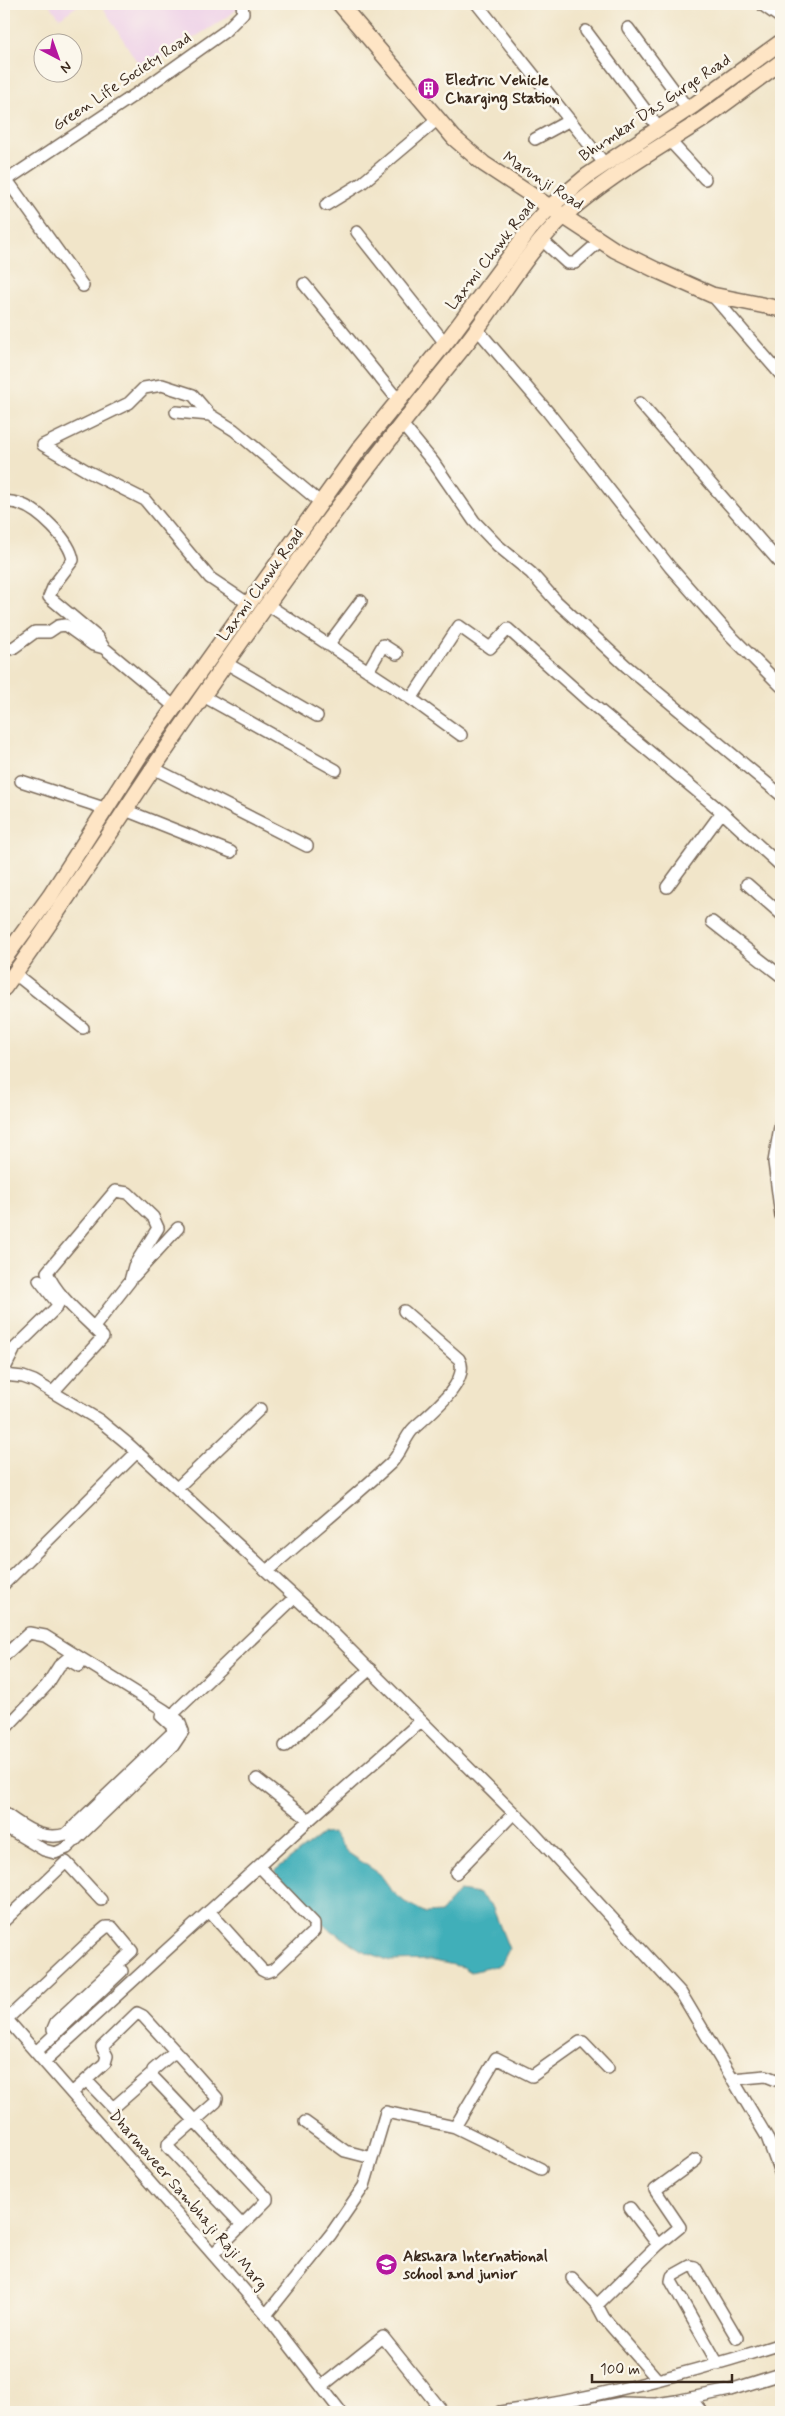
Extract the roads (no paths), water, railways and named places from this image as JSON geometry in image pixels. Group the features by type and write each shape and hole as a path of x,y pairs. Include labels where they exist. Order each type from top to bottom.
{"main road":[{"name":"Marunji Road","path":"340,4 454,138 484,164 601,240 647,266 712,295 780,310"},
{"name":"Bhumkar Das Gurge Road","path":"551,206 604,163 688,109 781,42"},
{"name":"Bhumkar Das Gurge Road","path":"565,215 597,188 698,122 781,62"},
{"path":"688,109 698,122"},
{"name":"Laxmi Chowk Road","path":"4,959 50,896 119,789 175,708 321,503 385,416 445,343 530,229 551,206"},
{"name":"Laxmi Chowk Road","path":"4,988 64,905 153,768 226,663 399,425 477,329 542,240 565,215"},
{"path":"385,416 399,425"},
{"path":"252,600 268,606"},
{"path":"119,789 129,804"}],"street":[{"name":"Green Life Society Road","path":"83,286 8,180 148,86 224,32 243,13 242,4"},
{"path":"477,4 604,163"},
{"path":"761,4 781,18"},
{"path":"628,28 688,109"},
{"path":"586,31 658,127"},
{"path":"326,205 362,183 438,119"},
{"path":"535,139 570,120"},
{"path":"669,140 705,179"},
{"path":"358,232 445,343"},
{"path":"542,240 567,263 575,263 601,240"},
{"path":"304,284 398,400"},
{"path":"712,295 781,375"},
{"path":"477,329 548,412 670,567 729,634 781,686"},
{"path":"252,600 210,578 145,500 87,471 43,445 129,403 144,388 162,385 193,395 210,415 234,430 321,503"},
{"path":"640,403 781,564"},
{"path":"176,412 210,415"},
{"path":"399,425 434,463 474,521 501,549 531,573 556,601 626,666 781,795"},
{"path":"4,501 19,504 36,513 53,528 72,553 73,560 54,585 49,597 98,637 104,648 175,708"},
{"path":"328,645 361,600"},
{"path":"268,606 411,699 461,735"},
{"path":"4,648 6,650 13,648 35,632 49,632 58,626 65,625 93,645 104,648"},
{"path":"411,699 459,626 490,648 508,629 586,699 722,812 781,866"},
{"path":"368,671 383,645 397,654"},
{"path":"226,663 318,716"},
{"path":"203,696 336,770"},
{"path":"153,768 307,846"},
{"path":"21,782 107,809"},
{"path":"129,804 232,852"},
{"path":"667,887 722,812"},
{"path":"747,884 781,914"},
{"path":"712,922 781,976"},
{"path":"14,973 83,1028"},
{"path":"781,1121 774,1162 781,1216"},
{"path":"52,1392 103,1337 51,1283 47,1272 115,1191 128,1193 153,1217 158,1228 134,1266 130,1281"},
{"path":"94,1327 130,1281 178,1228"},
{"path":"4,1370 15,1348 58,1304 39,1280"},
{"path":"267,1571 393,1461 413,1429 438,1408 448,1396 462,1371 462,1364 459,1359 404,1311"},
{"path":"4,1375 23,1376 52,1392 99,1420 137,1452 295,1597 514,1813 681,1993 767,2137 781,2175"},
{"path":"177,1488 260,1409"},
{"path":"4,1584 137,1452"},
{"path":"177,1710 295,1597"},
{"path":"4,1656 29,1633 45,1636 164,1710 179,1721 183,1730 173,1746 67,1848 55,1852 44,1850 4,1826"},
{"path":"4,1730 47,1685 59,1666 67,1659 168,1721 173,1727 172,1732 66,1834 48,1837 23,1826 4,1813"},
{"path":"285,1746 370,1669"},
{"path":"45,2061 309,1820 422,1721"},
{"path":"257,1779 309,1820"},
{"path":"456,1873 514,1813"},
{"path":"4,1922 66,1862 101,1900"},
{"path":"209,1911 262,1970 266,1972 273,1970 314,1931 314,1923 259,1866"},
{"path":"5,2018 106,1927 112,1927 132,1949 128,1955 56,2022 53,2029 55,2035 36,2052"},
{"path":"108,1937 113,1937 128,1955"},
{"path":"73,2092 107,2060 102,2047 105,2042 136,2013 143,2016 217,2096 216,2102 168,2144 168,2147 242,2225"},
{"name":"Dharmaveer Sambhaji Raji Marg","path":"5,2018 73,2092 266,2315 341,2412"},
{"path":"455,2127 496,2058 532,2076 580,2042 583,2042 608,2068"},
{"path":"86,2080 113,2108 152,2074 157,2066 176,2052"},
{"path":"152,2074 267,2198 266,2202 213,2254"},
{"path":"732,2079 766,2076 781,2082"},
{"path":"266,2315 331,2234 364,2186 386,2112 455,2127 541,2169"},
{"path":"305,2122 345,2151 372,2158"},
{"path":"597,2305 658,2245 683,2232 655,2190 696,2160"},
{"path":"630,2208 658,2245"},
{"path":"718,2364 671,2280 672,2276 690,2266 695,2267 737,2338"},
{"path":"572,2278 597,2305 604,2318 657,2380"},
{"path":"322,2386 383,2337 443,2412"},
{"path":"500,2412 577,2398 657,2380 718,2364 781,2344"},
{"path":"573,2412 656,2404 690,2398 730,2390 781,2374"},
{"path":"690,2398 702,2412"}],"water":[{"path":"333,1833 347,1852 380,1874 393,1892 405,1902 426,1913 441,1912 459,1891 479,1894 492,1906 509,1949 501,1965 471,1972 463,1967 430,1960 390,1961 361,1950 319,1922 274,1871 323,1834"}],"place":[{"name":"Electric Vehicle Charging Station","path":"429,89"},
{"name":"Akshara International school and junior","path":"387,2265"}]}
